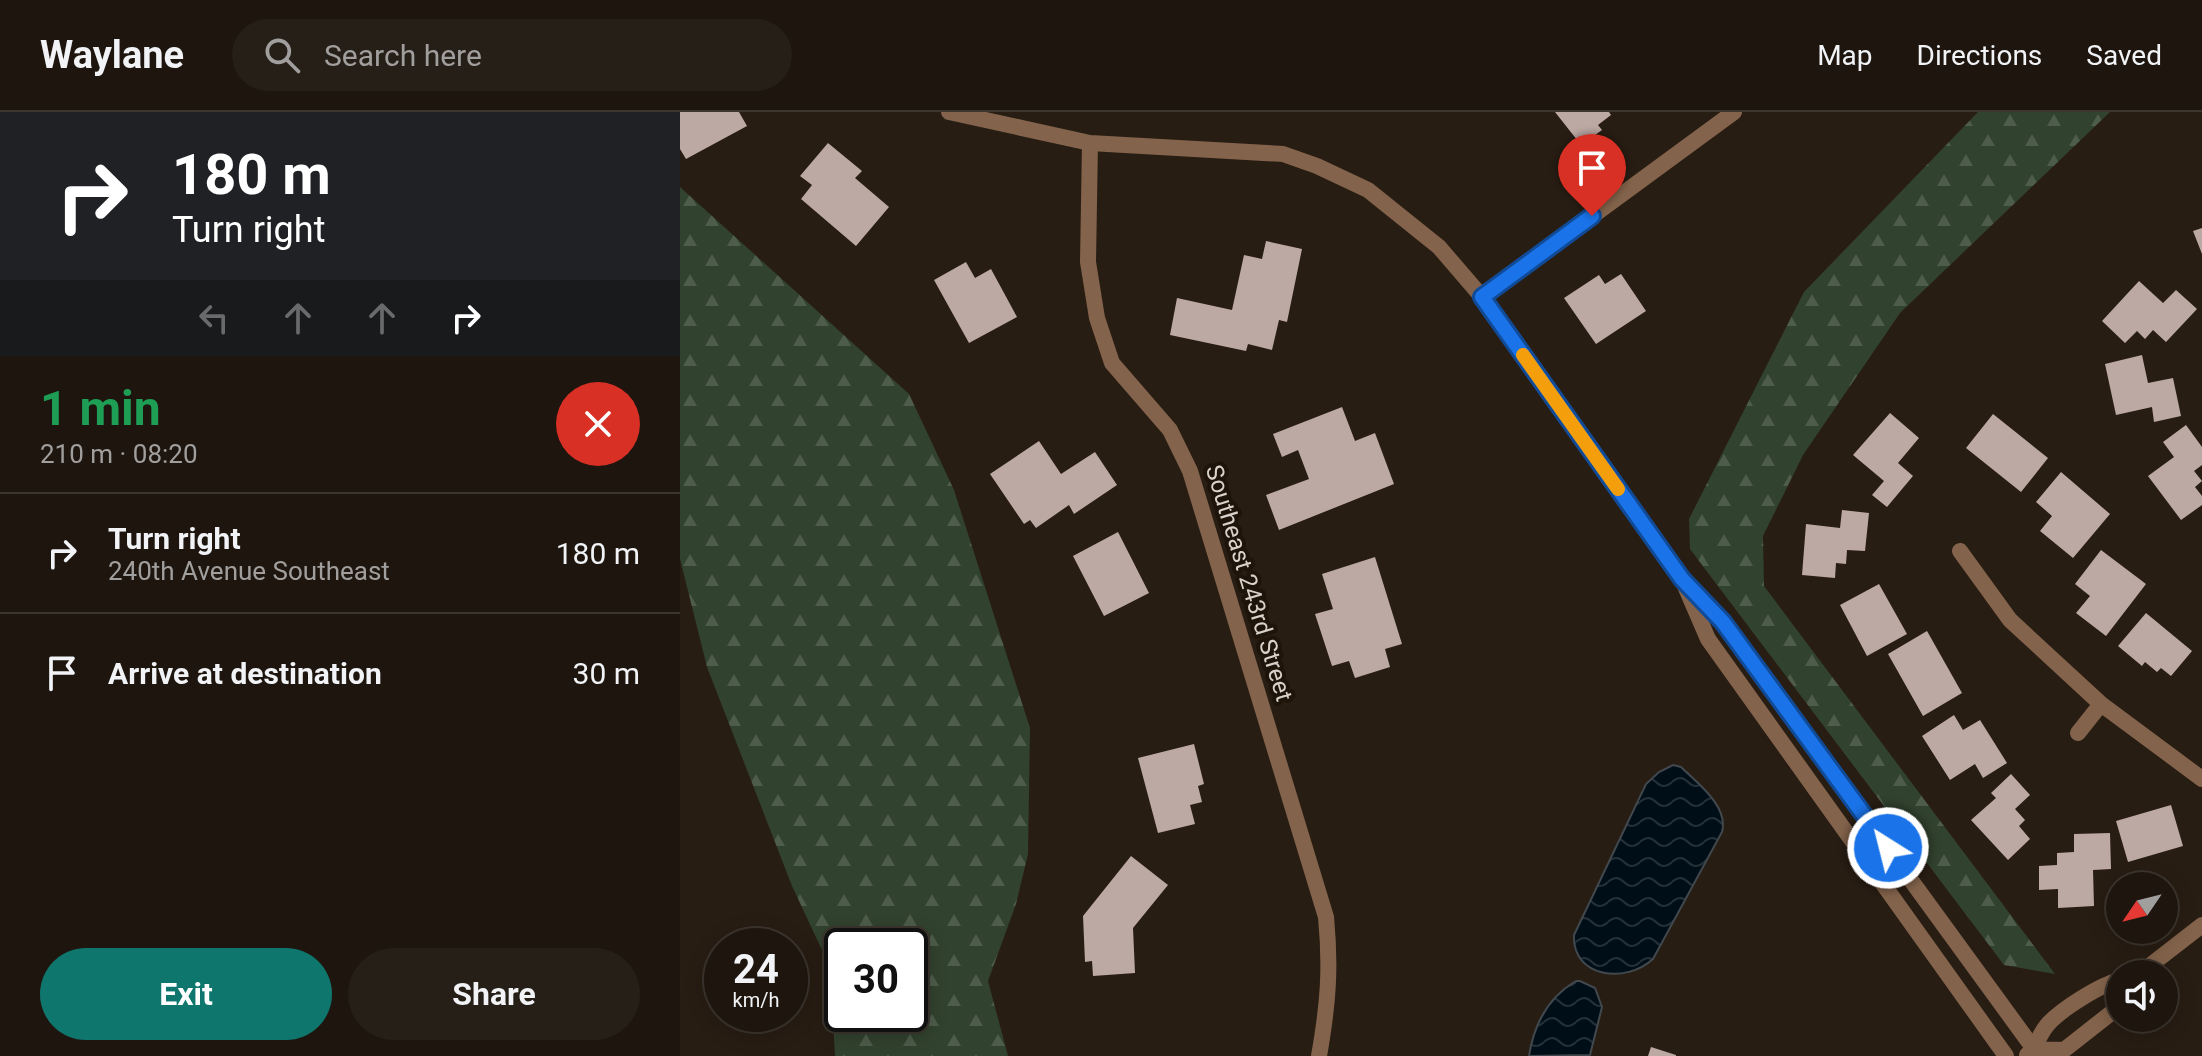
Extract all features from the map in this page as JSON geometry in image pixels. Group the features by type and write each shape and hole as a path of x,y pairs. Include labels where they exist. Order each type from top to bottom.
{"street":[{"path":"949,112 1090,143 1283,154 1368,190 1439,247 1482,297 1682,579 1723,622 2033,1054"},
{"path":"1482,297 1734,112"},
{"name":"Southeast 243rd Street","path":"1090,143 1088,262 1097,318 1112,363 1170,430 1190,471 1326,917 1330,963 1319,1056"},
{"path":"1960,551 2010,620 2101,704 2202,779"},
{"path":"1682,579 1708,639 2006,1056"},
{"path":"2078,733 2101,704"},
{"path":"2157,960 2202,925"},
{"path":"2033,1054 2047,1024 2106,983"},
{"path":"2033,1054 2064,1050 2106,1017"}],"green space":[{"path":"1978,112 2110,112 1900,313 1803,455 1763,536 1764,586 2055,974 2004,965 1690,549 1689,519 1804,292"},
{"path":"680,187 909,394 954,490 1030,728 1028,854 1016,904 988,981 1008,1056 835,1056 834,1032 928,1032 928,928 824,928 824,954 792,886 707,667 680,559"}],"water":[{"path":"1673,765 1681,767 1716,804 1723,822 1722,832 1653,959 1642,967 1616,974 1591,968 1576,949 1574,935 1646,784"},
{"path":"1576,981 1595,988 1602,1007 1590,1055 1529,1056 1534,1033 1544,1013 1557,995"}],"building":[{"path":"680,112 739,112 747,126 686,159 680,149"},
{"path":"1555,112 1609,112 1611,115 1598,125 1602,130 1581,145"},
{"path":"828,143 862,171 855,178 889,207 856,246 801,199 812,185 800,176"},
{"path":"2202,228 2202,254 2193,231"},
{"path":"1266,241 1302,249 1287,322 1279,320 1272,350 1248,344 1246,351 1170,335 1177,298 1232,310 1244,255 1262,259"},
{"path":"966,262 975,278 991,269 1017,317 969,343 934,280"},
{"path":"1621,274 1646,311 1596,344 1564,298 1599,275 1605,284"},
{"path":"2139,281 2163,303 2176,290 2197,309 2166,342 2153,330 2145,339 2137,331 2125,343 2102,321"},
{"path":"2142,355 2148,383 2173,378 2181,416 2154,422 2152,407 2116,415 2105,364"},
{"path":"1342,407 1355,441 1375,433 1394,484 1279,530 1266,495 1309,479 1298,450 1282,457 1273,434"},
{"path":"1890,413 1919,438 1898,463 1913,476 1887,507 1872,495 1884,481 1853,455"},
{"path":"1993,414 2048,458 2021,492 1966,448"},
{"path":"2186,425 2202,447 2202,465 2194,471 2202,481 2195,487 2202,496 2202,505 2181,520 2148,476 2174,457 2163,442"},
{"path":"1039,441 1061,474 1095,452 1117,485 1074,514 1069,505 1036,528 1030,520 1024,524 990,474"},
{"path":"2061,472 2110,514 2073,558 2040,531 2052,516 2036,502"},
{"path":"1842,510 1869,513 1865,551 1847,550 1846,564 1836,563 1835,578 1802,575 1806,524 1840,528"},
{"path":"1118,532 1149,593 1104,616 1073,556"},
{"path":"2101,550 2146,584 2106,636 2076,613 2090,596 2075,584"},
{"path":"1375,557 1402,644 1385,649 1390,667 1355,678 1349,661 1332,666 1315,614 1333,609 1322,574"},
{"path":"1879,584 1907,634 1867,656 1840,605"},
{"path":"2146,613 2192,651 2171,676 2161,668 2157,672 2145,662 2142,666 2118,646"},
{"path":"1927,631 1962,693 1923,716 1888,654"},
{"path":"1954,715 1963,730 1980,720 2007,763 1983,778 1975,764 1950,780 1922,736"},
{"path":"1194,744 1204,784 1198,786 1202,802 1190,805 1195,824 1158,833 1138,758"},
{"path":"2011,774 2030,795 2015,809 2025,820 2019,826 2030,839 2008,860 1971,820 1996,798 1991,793"},
{"path":"2171,805 2183,846 2128,862 2116,821"},
{"path":"2110,833 2111,869 2093,870 2094,906 2058,908 2058,889 2039,890 2039,866 2057,865 2057,853 2074,852 2074,834"},
{"path":"1131,856 1168,885 1133,928 1135,973 1093,976 1092,961 1085,962 1083,916"},
{"path":"1651,1047 1676,1055 1676,1056 1648,1056"}],"slow traffic":[{"path":"1523,355 1618,489"}],"route":[{"path":"1592,216 1482,297 1682,579 1723,622 1888,848"}]}
